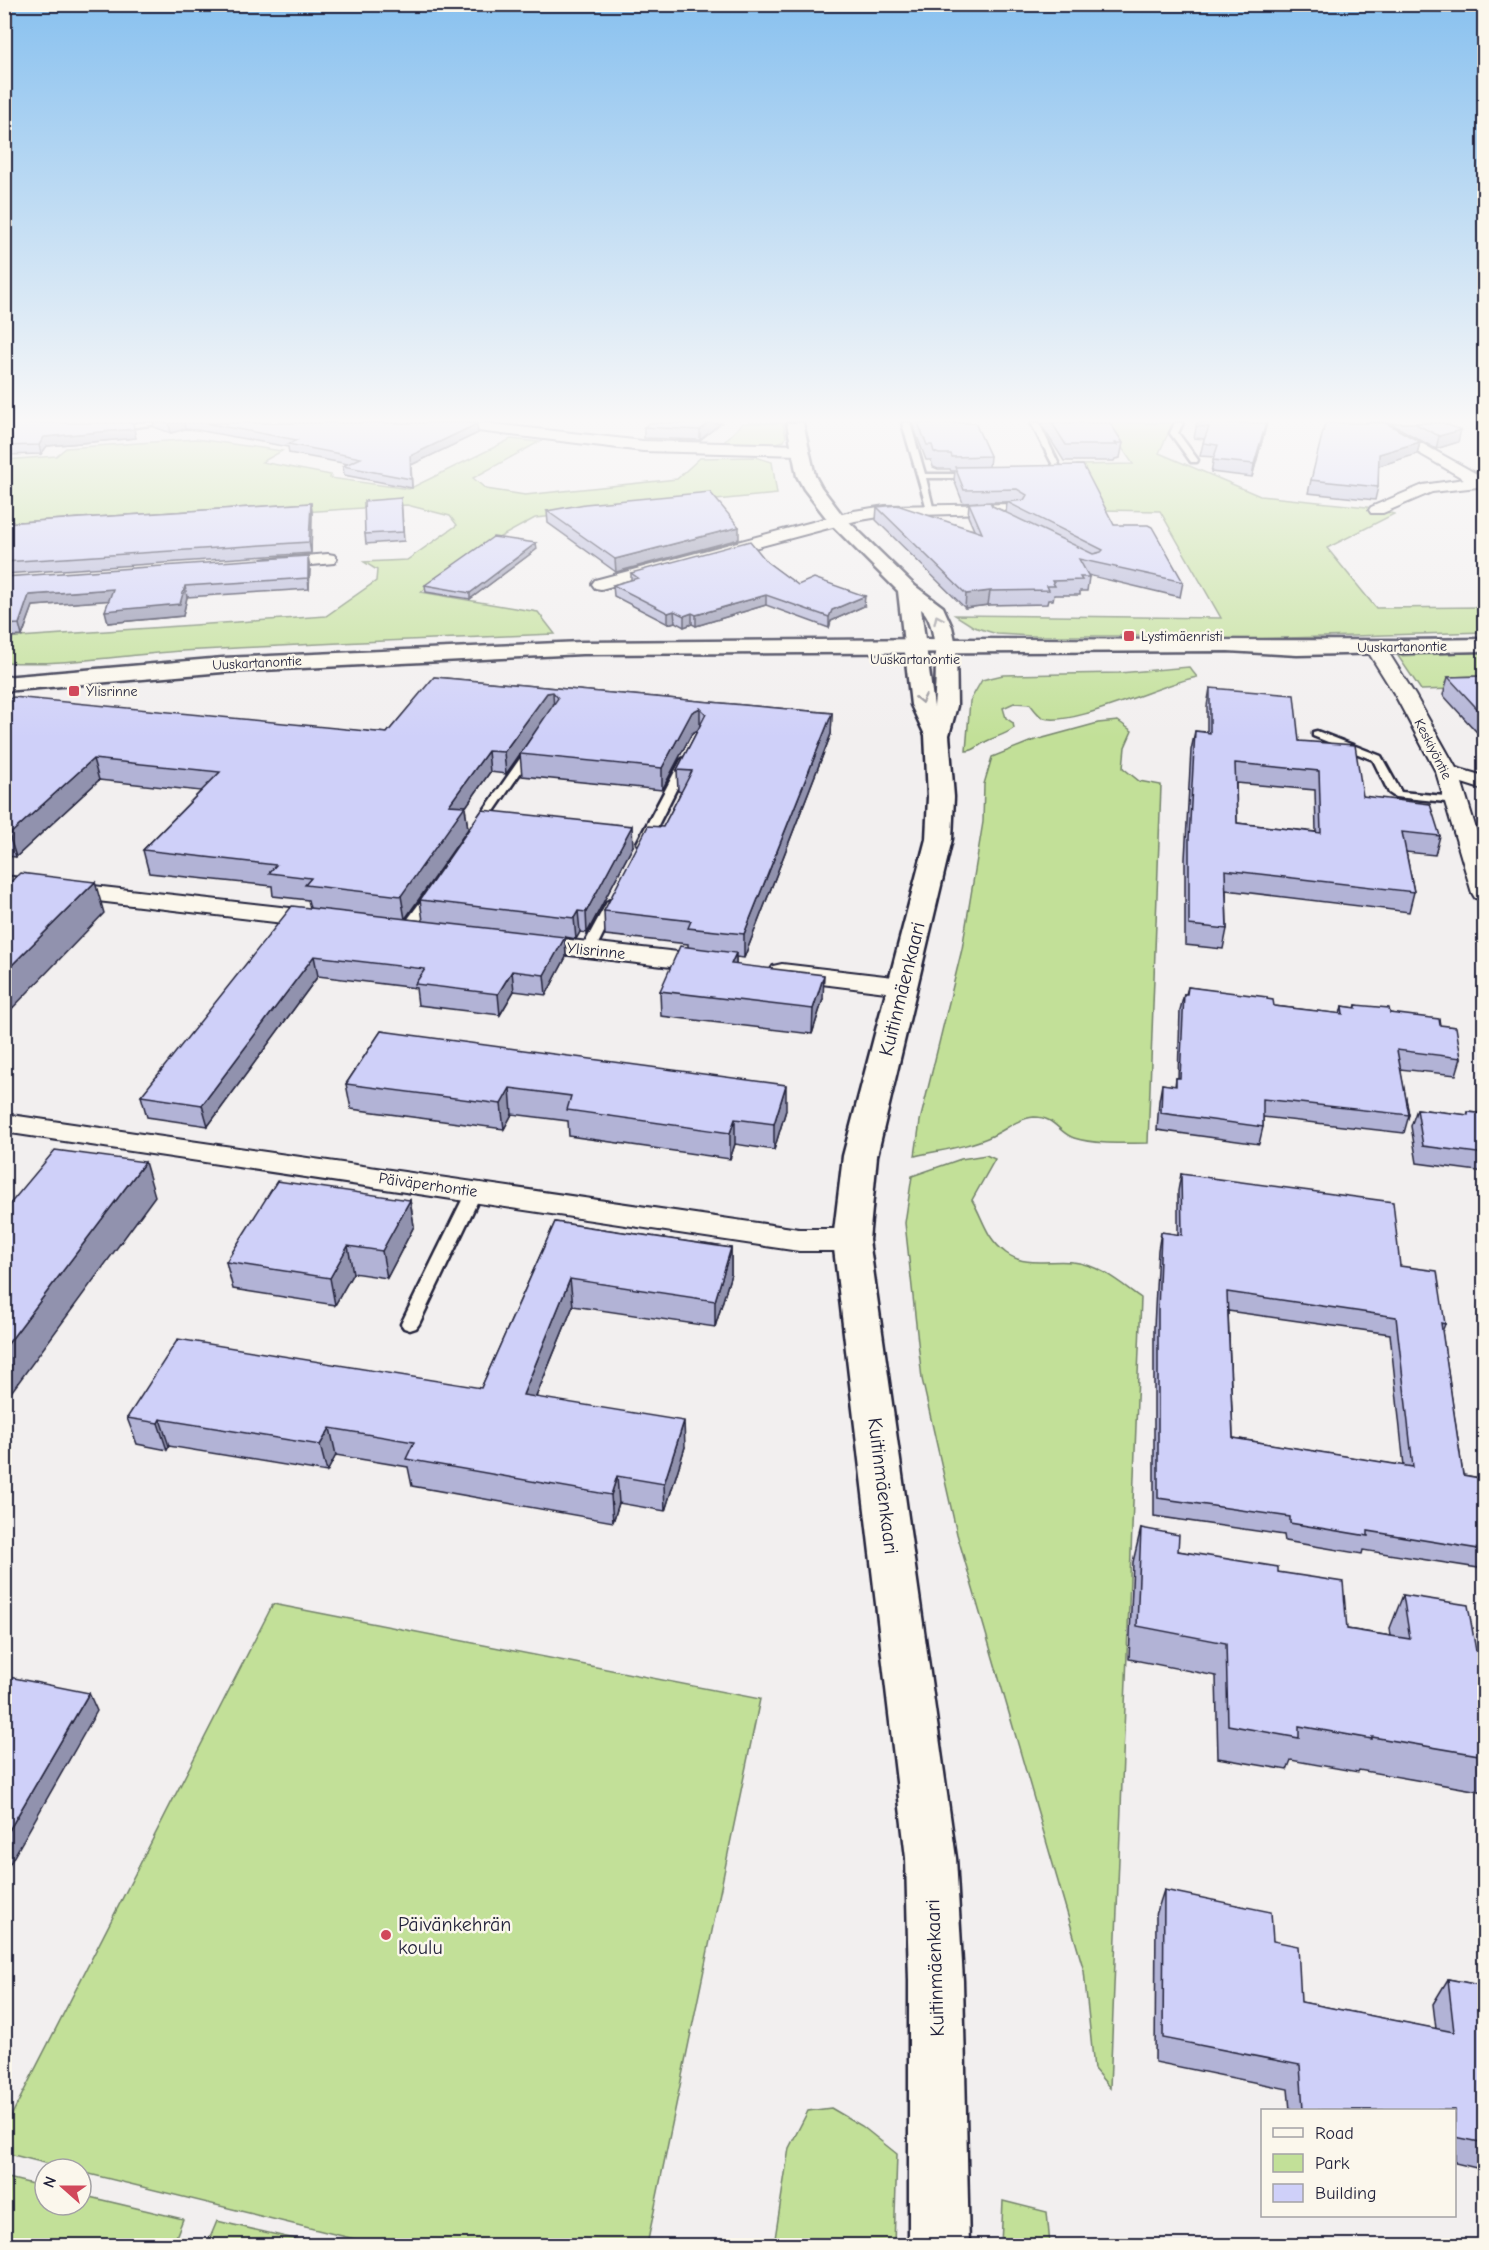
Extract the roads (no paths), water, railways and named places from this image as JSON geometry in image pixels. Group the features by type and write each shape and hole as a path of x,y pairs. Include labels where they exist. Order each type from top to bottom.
{"street":[{"path":"601,584 808,528"},
{"name":"Kuitinmäenkaari","path":"845,528 908,590 936,611 942,627 945,652 946,706 937,735 941,797 939,839 860,1156 851,1240 931,1858 936,1981 939,2246"},
{"path":"247,565 328,560"},
{"name":"Kuitinmäenkaari","path":"908,590 922,705 937,735"},
{"name":"Uuskartanontie","path":"4,684 234,664 510,652 580,656 945,652 1152,658 1320,648 1485,645"},
{"name":"Keskiyöntie","path":"1375,647 1405,695 1447,772 1485,892"},
{"path":"1447,772 1485,783"},
{"path":"4,883 349,923"},
{"path":"395,928 437,933"},
{"name":"Ylisrinne","path":"507,941 902,986"},
{"name":"Päiväperhontie","path":"4,1123 799,1240 851,1240"}],"lane":[{"path":"1317,734 1377,758 1395,793 1399,795 1456,800"},
{"path":"467,843 540,737"},
{"path":"636,857 694,745"},
{"path":"395,928 440,881"},
{"path":"588,950 620,888"},
{"path":"410,1324 474,1192"}],"place":[{"name":"Lystimäenristi","path":"1129,636"},
{"name":"Ylisrinne","path":"74,691"},
{"name":"Päivänkehrän koulu","path":"386,1935"}]}
